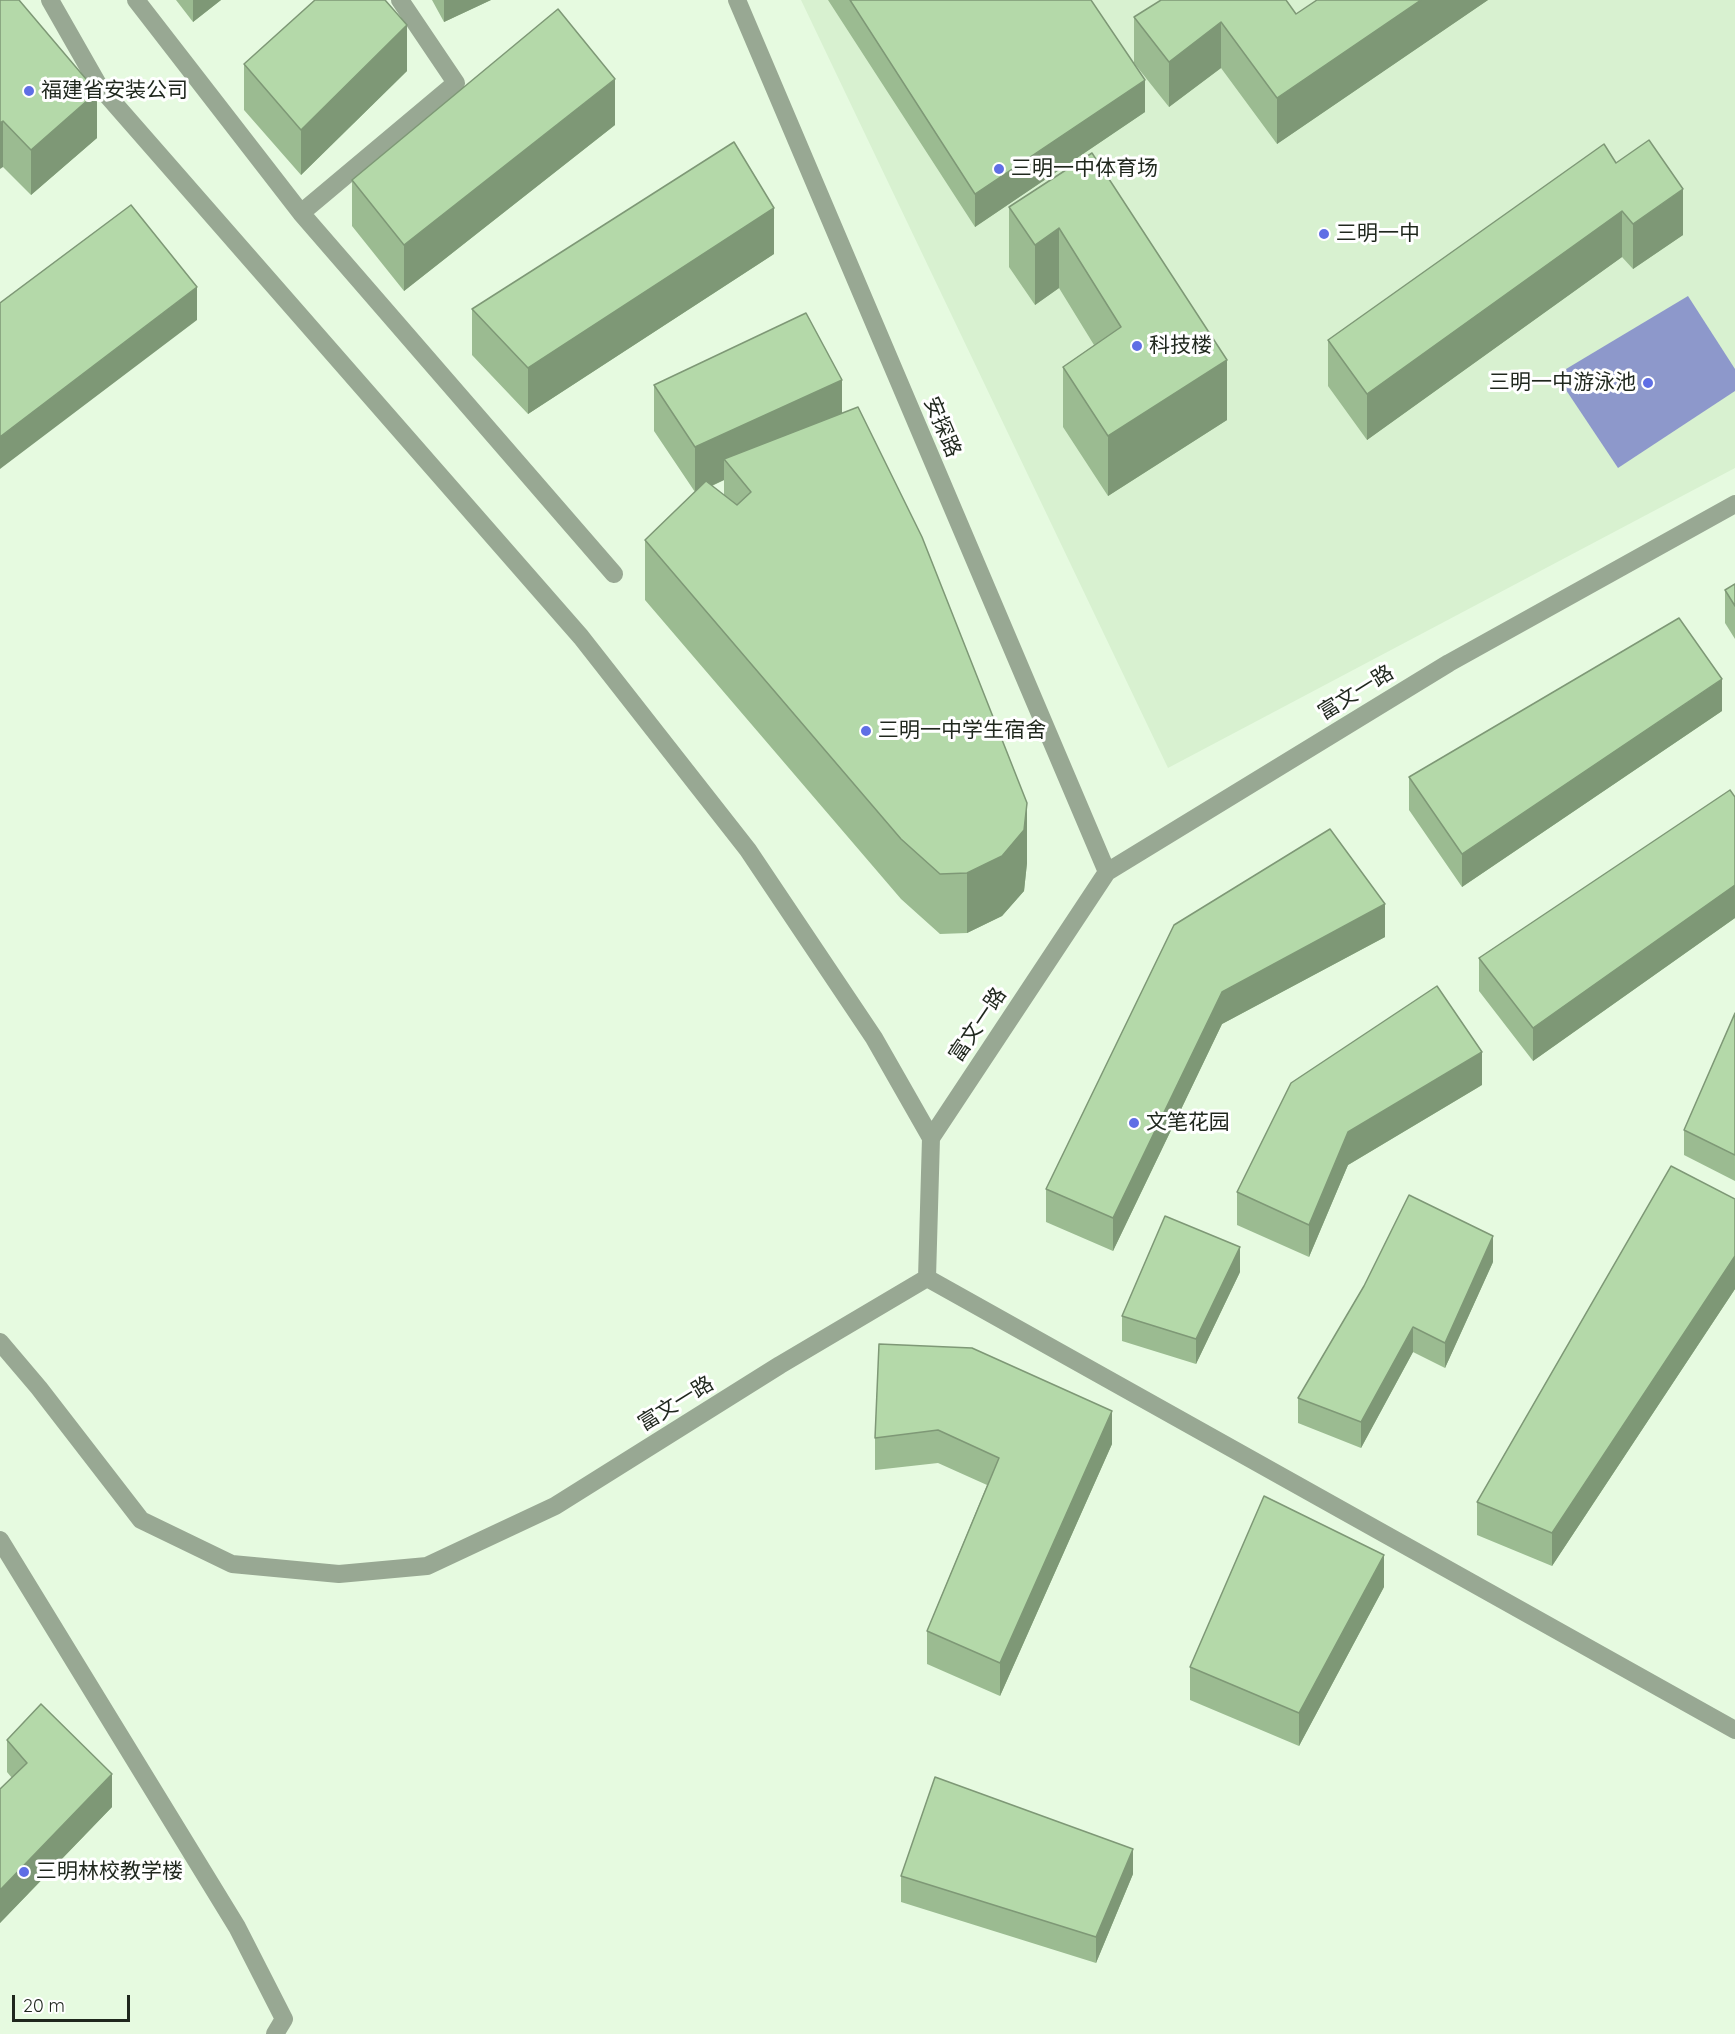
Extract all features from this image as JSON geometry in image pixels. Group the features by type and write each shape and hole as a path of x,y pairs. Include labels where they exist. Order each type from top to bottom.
{"street":[{"path":"50,0 99,86 581,637 748,850 873,1038 931,1138 927,1278 1735,1730"},
{"path":"136,0 301,213 614,574"},
{"path":"301,213 456,82 400,0"},
{"name":"安探路","path":"737,0 1107,872"},
{"name":"富文一路","path":"931,1138 1107,872 1449,663 1735,504"},
{"name":"富文一路","path":"0,1342 39,1388 141,1520 232,1564 339,1574 427,1566 555,1506 780,1365 927,1278"},
{"path":"0,1540 237,1927 284,2019 275,2034"}],"shaded area":[{"name":"三明一中","path":"801,0 1735,0 1735,468 1168,768"}],"water":[{"name":"三明一中游泳池","path":"1688,296 1735,369 1735,391 1618,468 1556,375"}],"building":[{"path":"0,0 19,0 97,92 31,150 3,121 0,123"},
{"path":"315,0 385,0 407,25 301,130 244,64"},
{"name":"三明一中体育场","path":"850,0 1091,0 1145,80 975,194"},
{"path":"1161,0 1286,0 1296,14 1317,0 1421,0 1277,98 1221,22 1169,62 1134,17"},
{"path":"558,9 615,79 404,245 352,180"},
{"path":"1649,140 1683,189 1633,224 1622,211 1367,394 1328,340 1604,144 1616,163"},
{"path":"734,142 774,208 528,368 472,309"},
{"path":"1092,153 1227,360 1108,436 1063,367 1121,327 1059,228 1035,245 1009,207"},
{"path":"131,205 197,287 0,437 0,303"},
{"path":"806,313 842,380 695,447 654,385"},
{"name":"三明一中学生宿舍","path":"858,407 922,537 1027,803 1024,830 1002,856 967,873 940,874 901,839 645,540 706,481 737,505 751,492 724,459"},
{"path":"1735,584 1735,606 1725,590"},
{"path":"1679,618 1722,679 1462,854 1409,777"},
{"path":"1730,790 1735,797 1735,885 1533,1028 1479,958"},
{"name":"文笔花园","path":"1330,829 1385,904 1222,992 1113,1218 1046,1189 1174,925"},
{"name":"文笔花园","path":"1437,986 1482,1052 1348,1132 1309,1225 1237,1192 1291,1083"},
{"path":"1735,1013 1735,1155 1684,1130"},
{"path":"1671,1166 1735,1199 1735,1256 1552,1533 1477,1502"},
{"path":"1409,1195 1493,1236 1445,1343 1413,1327 1361,1422 1298,1398 1364,1286"},
{"path":"1165,1216 1240,1247 1196,1339 1122,1316"},
{"path":"879,1344 972,1348 1112,1411 1000,1663 927,1631 999,1458 938,1430 875,1438"},
{"path":"1264,1496 1384,1555 1299,1713 1190,1667"},
{"name":"三明林校教学楼","path":"41,1704 112,1774 0,1890 0,1789 27,1763 7,1740"},
{"path":"935,1777 1133,1849 1096,1937 901,1876"}],"place":[{"name":"福建省安装公司","path":"29,91"},
{"name":"三明一中体育场","path":"999,169"},
{"name":"三明一中","path":"1324,234"},
{"name":"科技楼","path":"1137,346"},
{"name":"三明一中游泳池","path":"1648,383"},
{"name":"三明一中学生宿舍","path":"866,731"},
{"name":"文笔花园","path":"1134,1123"},
{"name":"三明林校教学楼","path":"24,1872"}]}
